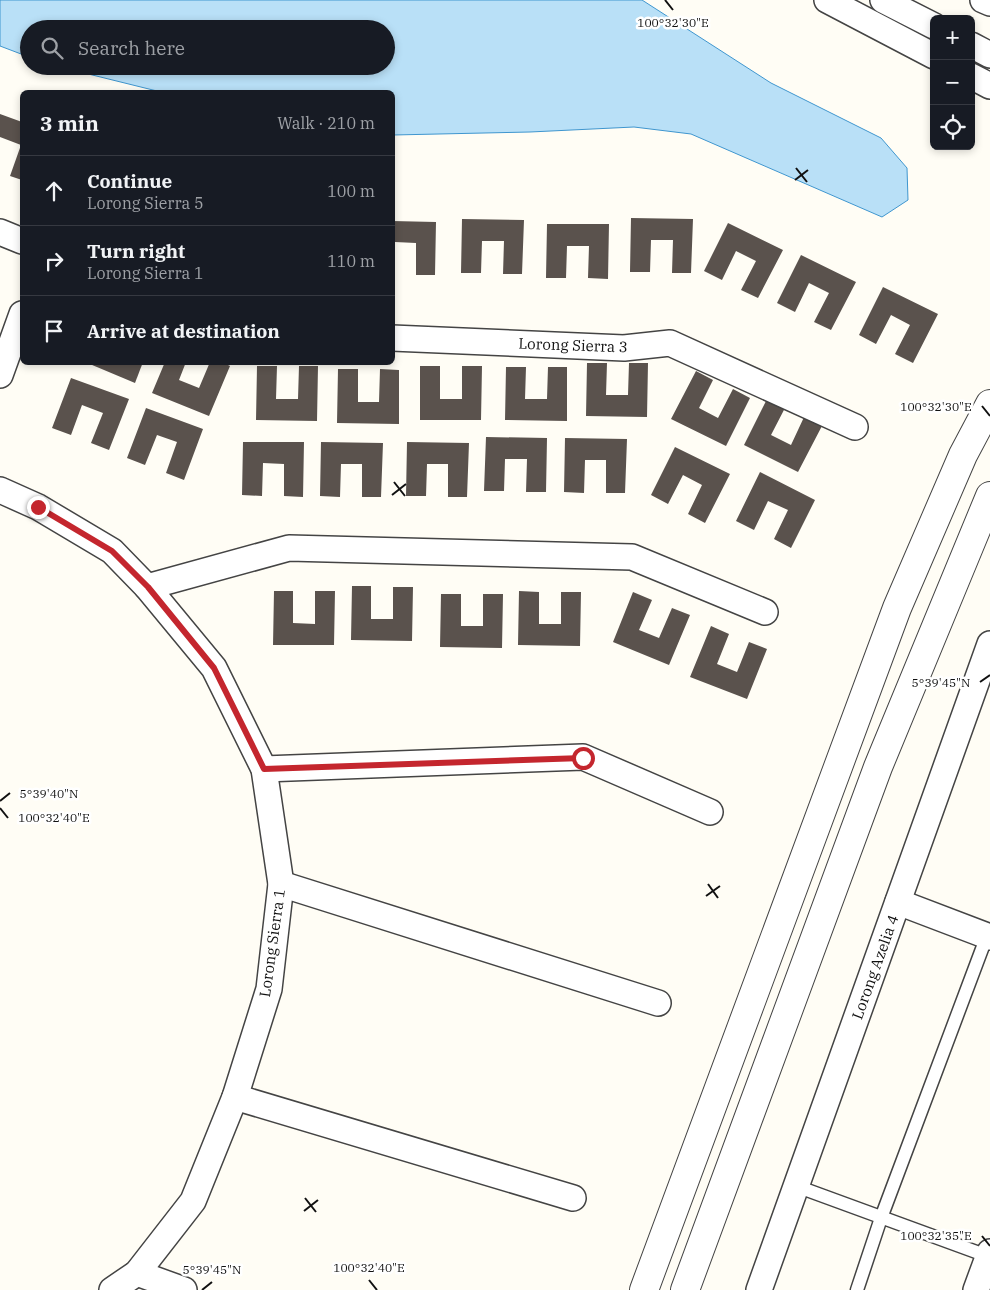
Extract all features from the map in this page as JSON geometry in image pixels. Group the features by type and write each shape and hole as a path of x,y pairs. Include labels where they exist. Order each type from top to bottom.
{"street":[{"path":"827,0 930,54"},
{"path":"883,0 930,24"},
{"path":"983,0 990,3"},
{"path":"975,47 990,55"},
{"path":"975,78 990,86"},
{"path":"0,232 20,240"},
{"path":"0,375 20,320"},
{"name":"Lorong Sierra 3","path":"395,338 624,348 670,343 855,427"},
{"path":"644,1290 897,608 963,455 990,404"},
{"name":"Lorong Sierra 1","path":"0,490 38,507 112,551 148,587 214,668 264,769 281,884 269,989 235,1097 193,1200 137,1273 112,1290"},
{"path":"685,1290 878,767 990,496"},
{"path":"148,587 289,548 632,557 765,612"},
{"name":"Lorong Azelia 4","path":"759,1290 988,653"},
{"path":"264,769 583,758 710,812"},
{"path":"281,884 658,1004"},
{"path":"898,902 989,934"},
{"path":"235,1097 573,1198"},
{"path":"976,1290 989,1255"},
{"path":"137,1273 184,1290"}],"lane":[{"path":"857,1290 881,1218 989,934"},
{"path":"796,1186 881,1218 989,1255"}],"water":[{"path":"0,0 642,0 771,83 881,138 907,168 908,200 882,217 691,134 634,127 530,132 395,135 395,90 153,90 92,75 395,75 395,20 20,20 20,54 0,46"}],"building":[{"path":"0,114 20,121 20,145 0,137"},
{"path":"20,148 20,179 10,176"},
{"path":"631,218 693,219 691,273 672,273 673,240 651,240 650,272 630,272"},
{"path":"462,219 524,220 522,274 503,274 504,241 482,241 481,273 461,273"},
{"path":"395,221 436,222 435,275 416,275 416,243 395,242"},
{"path":"728,223 783,250 758,298 741,290 756,261 736,251 722,280 704,271"},
{"path":"547,224 609,224 608,279 588,278 589,246 567,246 566,278 546,278"},
{"path":"801,255 856,282 831,330 814,322 829,293 809,283 795,312 777,303"},
{"path":"883,287 938,314 913,363 895,354 910,325 891,315 876,344 859,335"},
{"path":"587,363 607,363 606,395 628,395 629,363 648,363 647,417 586,416"},
{"path":"92,365 142,365 135,383"},
{"path":"164,365 185,365 179,380 199,388 209,365 230,366 209,416 152,393"},
{"path":"257,366 277,366 276,399 298,399 299,366 318,366 317,421 256,420"},
{"path":"420,366 440,366 440,399 462,399 462,366 482,366 481,420 420,420"},
{"path":"506,367 526,367 525,399 547,399 548,367 567,367 567,421 505,420"},
{"path":"338,369 358,369 358,402 379,402 380,369 399,370 399,424 337,423"},
{"path":"696,371 713,380 699,408 718,418 733,389 750,398 726,446 671,419"},
{"path":"71,378 129,399 109,450 91,443 103,413 82,405 71,435 52,428"},
{"path":"768,397 786,406 771,435 791,445 805,415 823,424 798,472 744,445"},
{"path":"146,408 203,429 184,480 166,473 177,442 157,435 145,465 127,458"},
{"path":"486,437 547,438 546,492 526,492 527,459 505,459 504,491 484,491"},
{"path":"565,438 627,439 625,493 606,493 606,460 585,460 584,493 564,492"},
{"path":"243,442 304,442 303,497 284,496 284,464 263,463 262,496 242,495"},
{"path":"321,442 383,443 381,497 362,497 362,464 341,464 340,497 320,496"},
{"path":"407,442 469,443 467,497 448,497 448,464 427,464 426,496 406,496"},
{"path":"675,447 730,474 705,523 688,514 702,485 683,475 668,504 651,495"},
{"path":"760,472 815,500 791,548 774,539 788,510 768,501 754,530 736,521"},
{"path":"352,586 371,586 371,619 393,619 393,587 413,587 412,641 351,640"},
{"path":"274,591 293,591 293,623 315,624 315,591 335,591 334,645 273,645"},
{"path":"519,591 539,592 539,624 561,624 561,592 581,592 580,646 518,645"},
{"path":"633,592 652,600 639,630 659,638 672,608 690,615 669,665 613,642"},
{"path":"441,594 461,594 461,626 483,626 483,594 503,594 502,648 440,647"},
{"path":"711,626 729,634 717,664 737,672 749,642 767,649 747,699 690,677"}],"route":[{"path":"38,507 112,551 148,587 214,668 264,769 583,758"}]}
